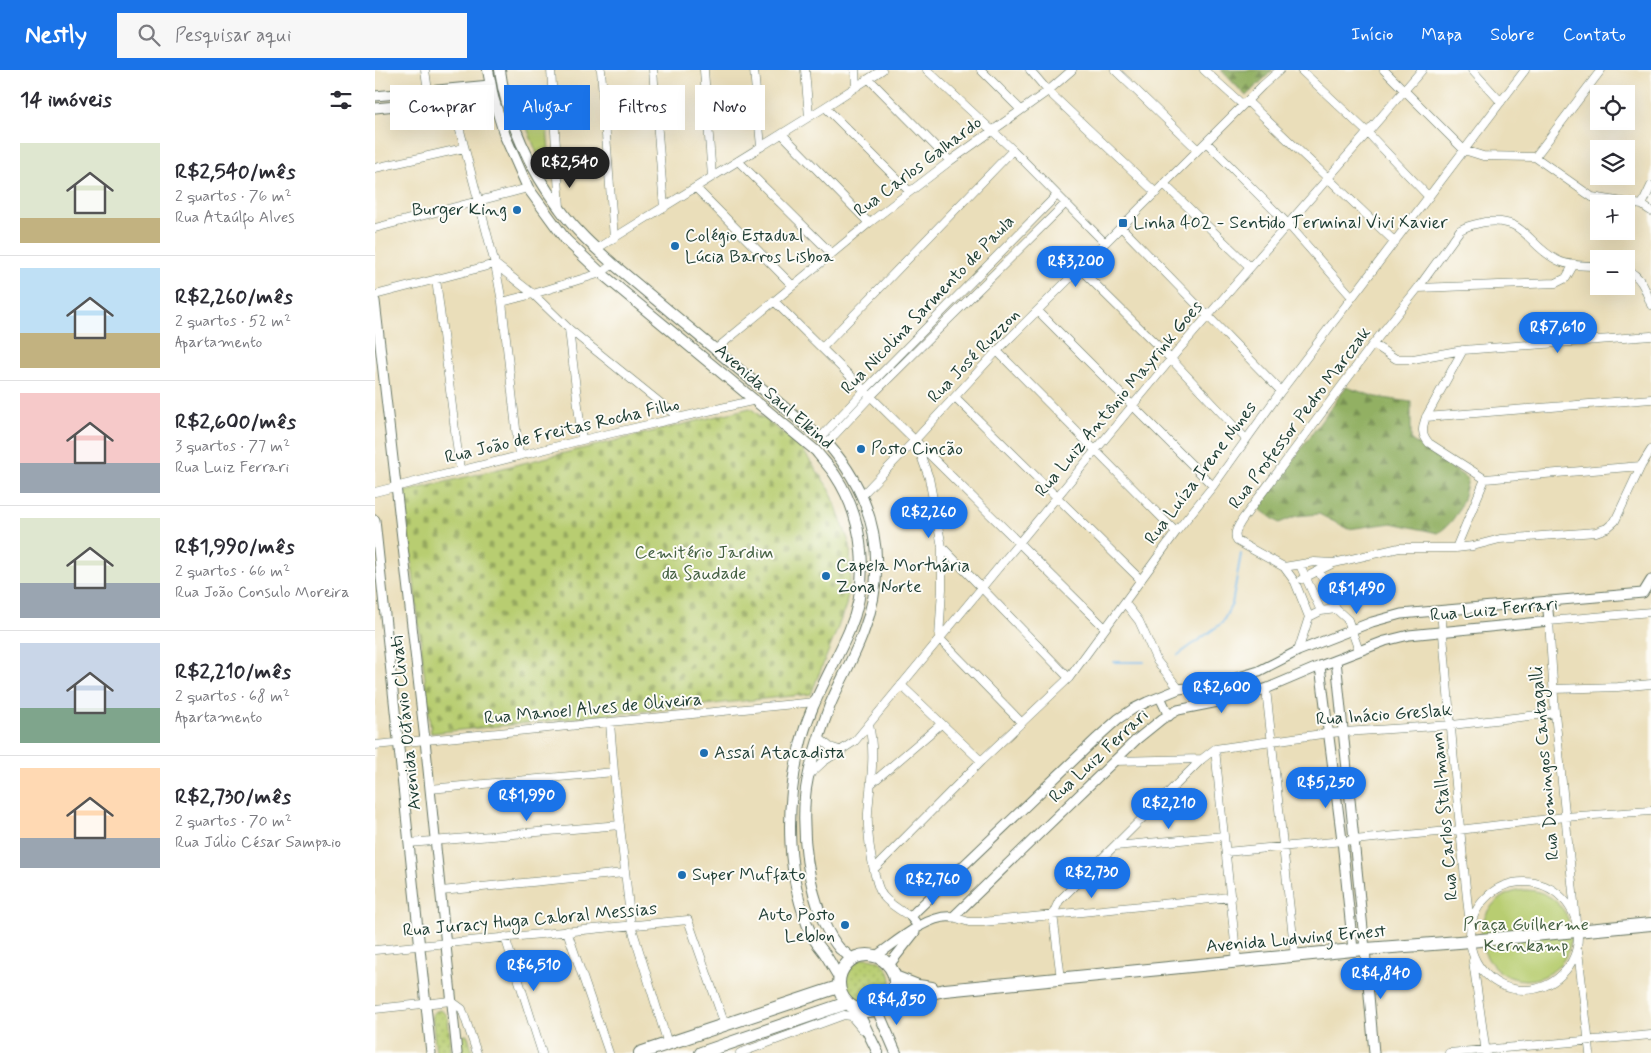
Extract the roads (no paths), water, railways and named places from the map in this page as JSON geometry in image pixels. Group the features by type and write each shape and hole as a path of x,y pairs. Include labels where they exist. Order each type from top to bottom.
{"highway":[{"name":"Avenida Ludwing Ernest","path":"893,994 922,995 945,990 1471,940 1576,926 1651,924"},
{"path":"867,954 882,958 889,965 895,977 893,994 886,1004 877,1010 865,1011 852,1007 841,996 838,982 845,964 851,958 867,954"},
{"name":"Avenida Ludwing Ernest","path":"895,977 918,986 945,990"},
{"path":"640,1053 725,1025 838,982"},
{"path":"701,1053 808,1023 852,1007"}],"main road":[{"name":"Avenida Saul Elkind","path":"488,70 490,85"},
{"name":"Avenida Saul Elkind","path":"500,70 504,93"},
{"path":"494,87 499,89 504,104"},
{"name":"Avenida Saul Elkind","path":"494,100 505,136 528,188 566,240 601,273 816,451 835,475 851,508 862,553 861,585 855,614 815,702 799,748 791,796 791,835 795,876 802,906 815,940 838,982"},
{"name":"Avenida Saul Elkind","path":"516,130 537,173 560,210 582,235 613,264 716,349 785,410 824,440 845,465 862,495 874,536 876,552 872,602 863,635 831,705 819,738 805,795 805,832 813,887 830,935 841,950 851,958"},
{"path":"505,136 517,133"},
{"path":"756,400 765,399 785,410"},
{"path":"835,475 851,495 854,497 862,495"},
{"path":"815,702 821,704 823,710 818,727 819,738"},
{"path":"852,1007 877,1051"},
{"path":"877,1010 896,1053"}],"street":[{"path":"425,70 426,85"},
{"path":"551,70 552,85"},
{"path":"601,70 614,238"},
{"path":"653,70 664,208"},
{"path":"704,70 713,177"},
{"path":"754,70 761,147"},
{"path":"805,70 809,117"},
{"path":"855,70 856,87"},
{"path":"596,249 825,107 881,70"},
{"path":"927,70 1013,150 1105,243"},
{"path":"981,70 1021,110"},
{"path":"1030,70 1048,90 1156,193"},
{"name":"Rua Carlos Galhardo","path":"716,349 909,191 1048,90 1072,70"},
{"path":"1115,70 1198,150"},
{"path":"1204,70 1245,103 1395,242"},
{"name":"Rua José Ruzzon","path":"862,495 997,351 1280,70"},
{"path":"1301,70 1367,132 1429,197"},
{"path":"1384,70 1464,150 1483,156 1535,157 1591,197 1642,205 1651,211"},
{"name":"Rua Luiz Antônio Mayrink Goes","path":"809,775 823,762 855,740 869,725 980,588 1171,359 1422,70"},
{"path":"1472,70 1501,102"},
{"name":"Rua Luíza Irene Nunes","path":"874,869 981,761 1069,678 1176,532 1213,486 1281,391 1525,70"},
{"path":"1535,157 1601,70"},
{"path":"869,79 950,161"},
{"path":"375,96 390,95"},
{"path":"375,108 390,106"},
{"path":"825,107 909,191"},
{"path":"460,130 495,264 502,302 519,456"},
{"path":"554,130 560,210"},
{"path":"782,134 869,223"},
{"path":"1206,142 1288,224 1352,297"},
{"path":"375,168 464,148"},
{"path":"822,348 1013,150"},
{"path":"738,161 831,253"},
{"path":"537,173 557,169"},
{"path":"1164,184 1250,267"},
{"path":"1642,205 1651,186"},
{"path":"375,228 528,188"},
{"path":"696,188 792,285"},
{"name":"Rua Nicolina Sarmento de Paula","path":"824,440 865,390 1057,195"},
{"name":"Rua Nicolina Sarmento de Paula","path":"824,440 871,396 1065,203"},
{"name":"Rua Professor Pedro Marczak","path":"1284,567 1237,541 1236,529 1460,230 1468,225 1510,222 1519,227 1544,253 1559,262 1590,265"},
{"path":"1121,227 1281,391"},
{"path":"375,294 495,264"},
{"path":"495,264 533,294 569,328 679,418"},
{"path":"502,302 601,273 613,264"},
{"path":"1418,288 1557,283 1566,278 1574,264"},
{"path":"1079,269 1171,359 1245,439"},
{"path":"1635,276 1644,285 1651,305"},
{"path":"436,279 461,470"},
{"name":"Avenida Octávio Clivati","path":"375,301 425,740 457,1053"},
{"path":"774,301 1105,628"},
{"path":"1037,311 1213,486"},
{"path":"569,328 582,440"},
{"path":"1373,344 1396,359 1413,359 1463,350 1651,336"},
{"path":"1463,350 1422,427 1423,436 1429,443 1485,479 1641,466"},
{"path":"997,351 1176,532"},
{"path":"955,396 1141,580"},
{"path":"1426,417 1651,399"},
{"name":"Rua João de Freitas Rocha Filho","path":"375,492 582,440 756,400"},
{"path":"915,440 929,478 942,547 939,638 1022,723"},
{"path":"1295,582 1334,563 1399,548 1456,548 1500,539 1596,532 1607,528 1615,521 1641,466 1651,450"},
{"path":"929,478 943,468"},
{"path":"1456,548 1485,479"},
{"name":"Avenida Octávio Clivati","path":"375,520 431,1053"},
{"path":"942,547 1069,678"},
{"path":"1298,651 1309,617 1295,582 1284,567 1314,562 1334,563"},
{"path":"1300,565 1321,611"},
{"path":"1319,571 1336,609 1348,620 1359,651"},
{"path":"911,917 1067,766 1118,719 1133,709 1179,689 1227,682 1259,671 1298,651 1371,622 1401,614 1647,592 1651,580"},
{"name":"Rua Domingos Cantagalli","path":"1547,601 1555,713 1578,946"},
{"path":"1125,603 1139,621 1157,661 1179,689"},
{"path":"1309,617 1321,611 1336,609"},
{"name":"Rua Carlos Stallmann","path":"1441,611 1452,726 1459,830 1486,1052"},
{"name":"Rua Luiz Ferrari","path":"953,917 1136,740 1178,710 1230,700 1266,689 1385,641 1409,635 1651,612"},
{"path":"1336,660 1354,839 1359,950"},
{"path":"1320,666 1342,840 1374,1053"},
{"path":"1227,682 1230,700"},
{"path":"1554,689 1651,684"},
{"path":"901,685 981,761"},
{"path":"1266,689 1295,956"},
{"path":"1160,697 1169,716"},
{"name":"Rua Manoel Alves de Oliveira","path":"375,745 815,702"},
{"name":"Rua Inácio Greslak","path":"1215,749 1329,733 1452,726 1555,713"},
{"path":"610,722 624,873 631,925 669,1044"},
{"path":"872,783 941,724"},
{"path":"869,725 872,740 872,783 868,814 870,851 874,869 882,895 900,911 911,917 919,927"},
{"path":"819,738 830,747 842,750"},
{"path":"1061,979 1053,914 1059,901 1215,749"},
{"path":"1215,749 1237,962"},
{"path":"1114,761 1203,759"},
{"path":"430,789 614,772"},
{"path":"1226,852 1459,830 1565,817 1651,811"},
{"path":"409,842 620,826"},
{"path":"1115,846 1224,836"},
{"path":"441,890 624,873"},
{"path":"1576,926 1573,911 1558,893 1536,882 1514,882 1492,891 1483,899 1477,909 1471,940 1483,971 1495,982 1525,991 1542,988 1559,978 1572,962 1578,946"},
{"path":"876,956 937,917 945,916 969,922 983,922 1231,897"},
{"name":"Rua Juracy Huga Cabral Messias","path":"375,950 688,920 725,1025"},
{"path":"889,965 919,927"},
{"path":"567,931 609,1053"},
{"path":"505,937 542,1053"},
{"path":"1578,946 1590,1053"},
{"path":"375,1009 451,1001 462,1010 477,1053"},
{"path":"740,1053 808,1023 844,1015 851,1016 877,1051"},
{"path":"1449,1053 1486,1052 1651,1035"}],"waterway":[{"path":"1178,655 1222,623 1232,604 1241,554"},
{"path":"1114,662 1144,662"}],"place":[{"name":"Burger King","path":"517,210"},
{"name":"Linha 402 - Sentido Terminal Vivi Xavier","path":"1123,223"},
{"name":"Colégio Estadual Lúcia Barros Lisboa","path":"675,246"},
{"name":"Posto Cincão","path":"861,449"},
{"name":"Capela Mortuária Zona Norte","path":"826,576"},
{"name":"Assaí Atacadista","path":"704,753"},
{"name":"Super Muffato","path":"682,875"},
{"name":"Auto Posto Leblon","path":"845,925"}],"park label":[{"name":"Cemitério Jardim da Saudade","path":"704,563"},
{"name":"Praça Guilherme Kernkamp","path":"1526,935"}]}
